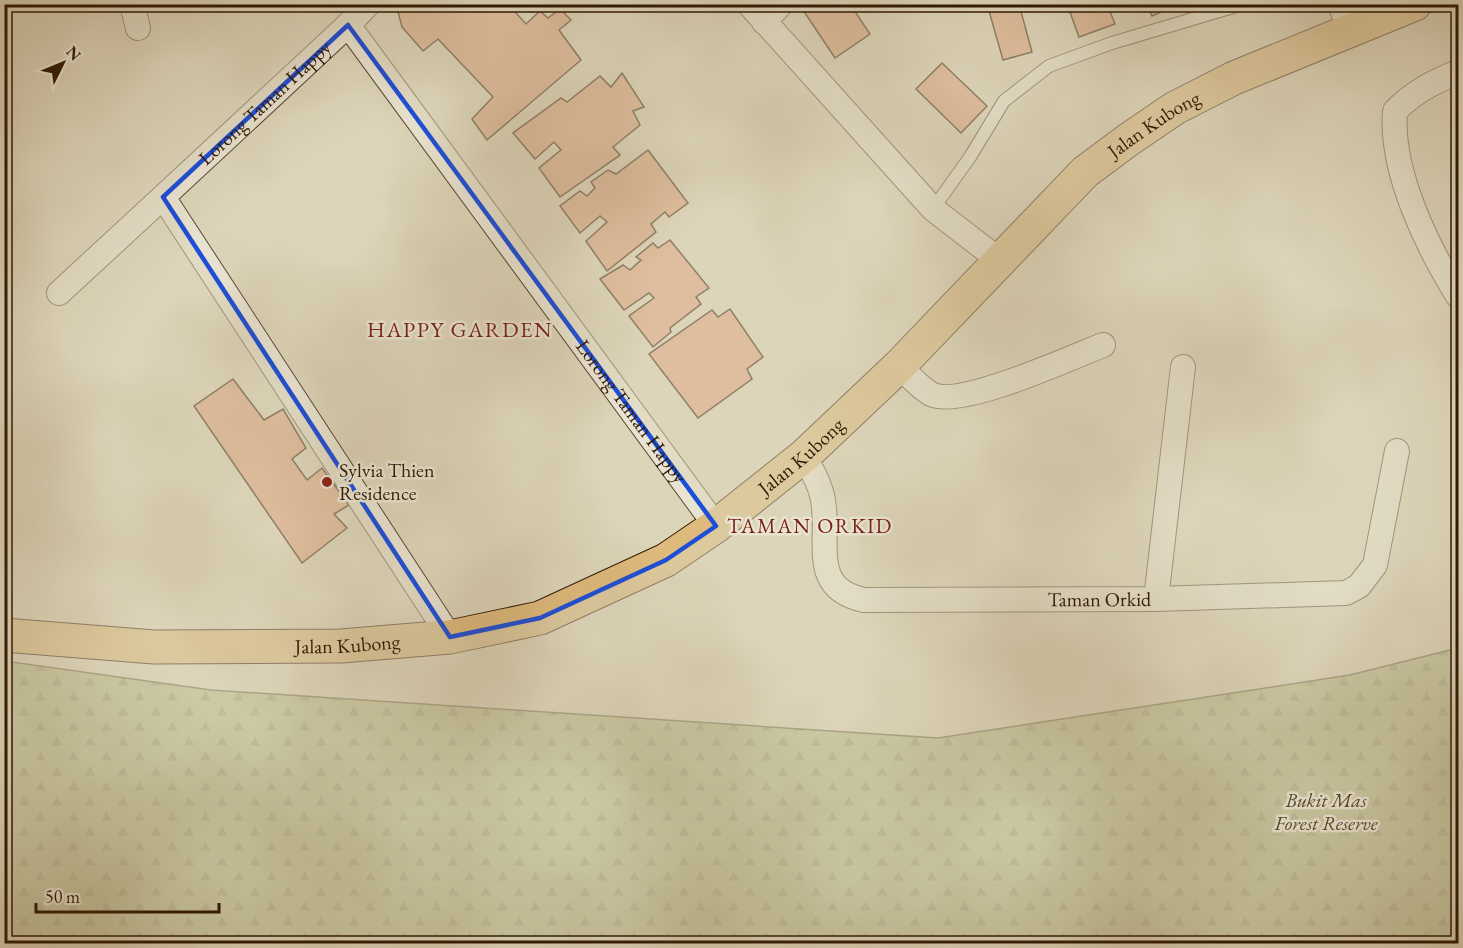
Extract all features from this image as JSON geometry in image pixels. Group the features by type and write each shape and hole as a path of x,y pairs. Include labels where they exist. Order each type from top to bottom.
{"highway":[{"name":"Jalan Kubong","path":"4,635 154,647 341,646 450,637 540,618 666,560 716,526 804,456 899,366 1085,171 1175,108 1345,17 1415,4"}],"street":[{"path":"132,4 138,28"},
{"path":"348,25 368,4"},
{"path":"781,4 756,13 933,209 999,260"},
{"name":"Lorong Taman Happy","path":"59,293 348,25 716,526"},
{"path":"1458,72 1430,83 1395,111 1393,134 1412,205 1444,274 1458,296"},
{"path":"163,197 450,637"},
{"path":"899,366 932,394 951,399 976,393 1103,345"},
{"path":"1156,599 1183,367"},
{"name":"Taman Orkid","path":"804,456 816,477 824,507 825,563 829,577 837,589 849,597 864,600 1156,599 1346,593 1359,586 1375,565 1397,452"}],"lane":[{"path":"933,209 970,157 1004,101 1049,66 1112,43 1243,4"}],"highlighted area":[{"path":"348,25 716,526 666,560 540,618 450,637 163,197"}],"green space":[{"name":"Bukit Mas Forest Reserve","path":"1458,648 1458,943 5,943 5,661 211,690 938,738 1350,675"}],"building":[{"path":"396,4 508,4 526,24 540,11 548,18 560,9 571,20 559,30 581,60 487,140 472,119 493,97 438,39 423,51 402,27"},
{"path":"799,4 850,4 870,34 835,58"},
{"path":"987,4 1019,4 1032,52 1003,60"},
{"path":"1067,4 1107,4 1115,24 1079,37"},
{"path":"1147,4 1179,4 1152,16"},
{"path":"942,63 987,106 961,133 916,89"},
{"path":"622,73 644,107 633,111 640,125 613,147 620,155 560,197 539,168 561,150 554,142 535,159 513,133 561,98 567,102 600,76 611,87"},
{"path":"648,150 688,203 669,217 665,212 651,224 656,232 607,271 586,241 607,222 600,216 580,233 560,206 580,191 587,196 595,188 591,182 608,170 616,174"},
{"path":"670,240 709,288 696,297 701,304 670,328 671,332 653,347 629,316 654,298 649,293 624,310 600,279 623,265 630,270 641,260 636,257 653,243 658,248"},
{"path":"730,309 763,357 747,369 752,379 698,418 649,354 712,310 718,317"},
{"path":"233,379 264,420 283,409 306,448 292,459 307,480 322,468 349,505 334,514 347,528 302,563 194,406"}],"place":[{"name":"Sylvia Thien Residence","path":"327,482"}],"district":[{"name":"HAPPY GARDEN","path":"460,329"},
{"name":"TAMAN ORKID","path":"810,525"}]}
